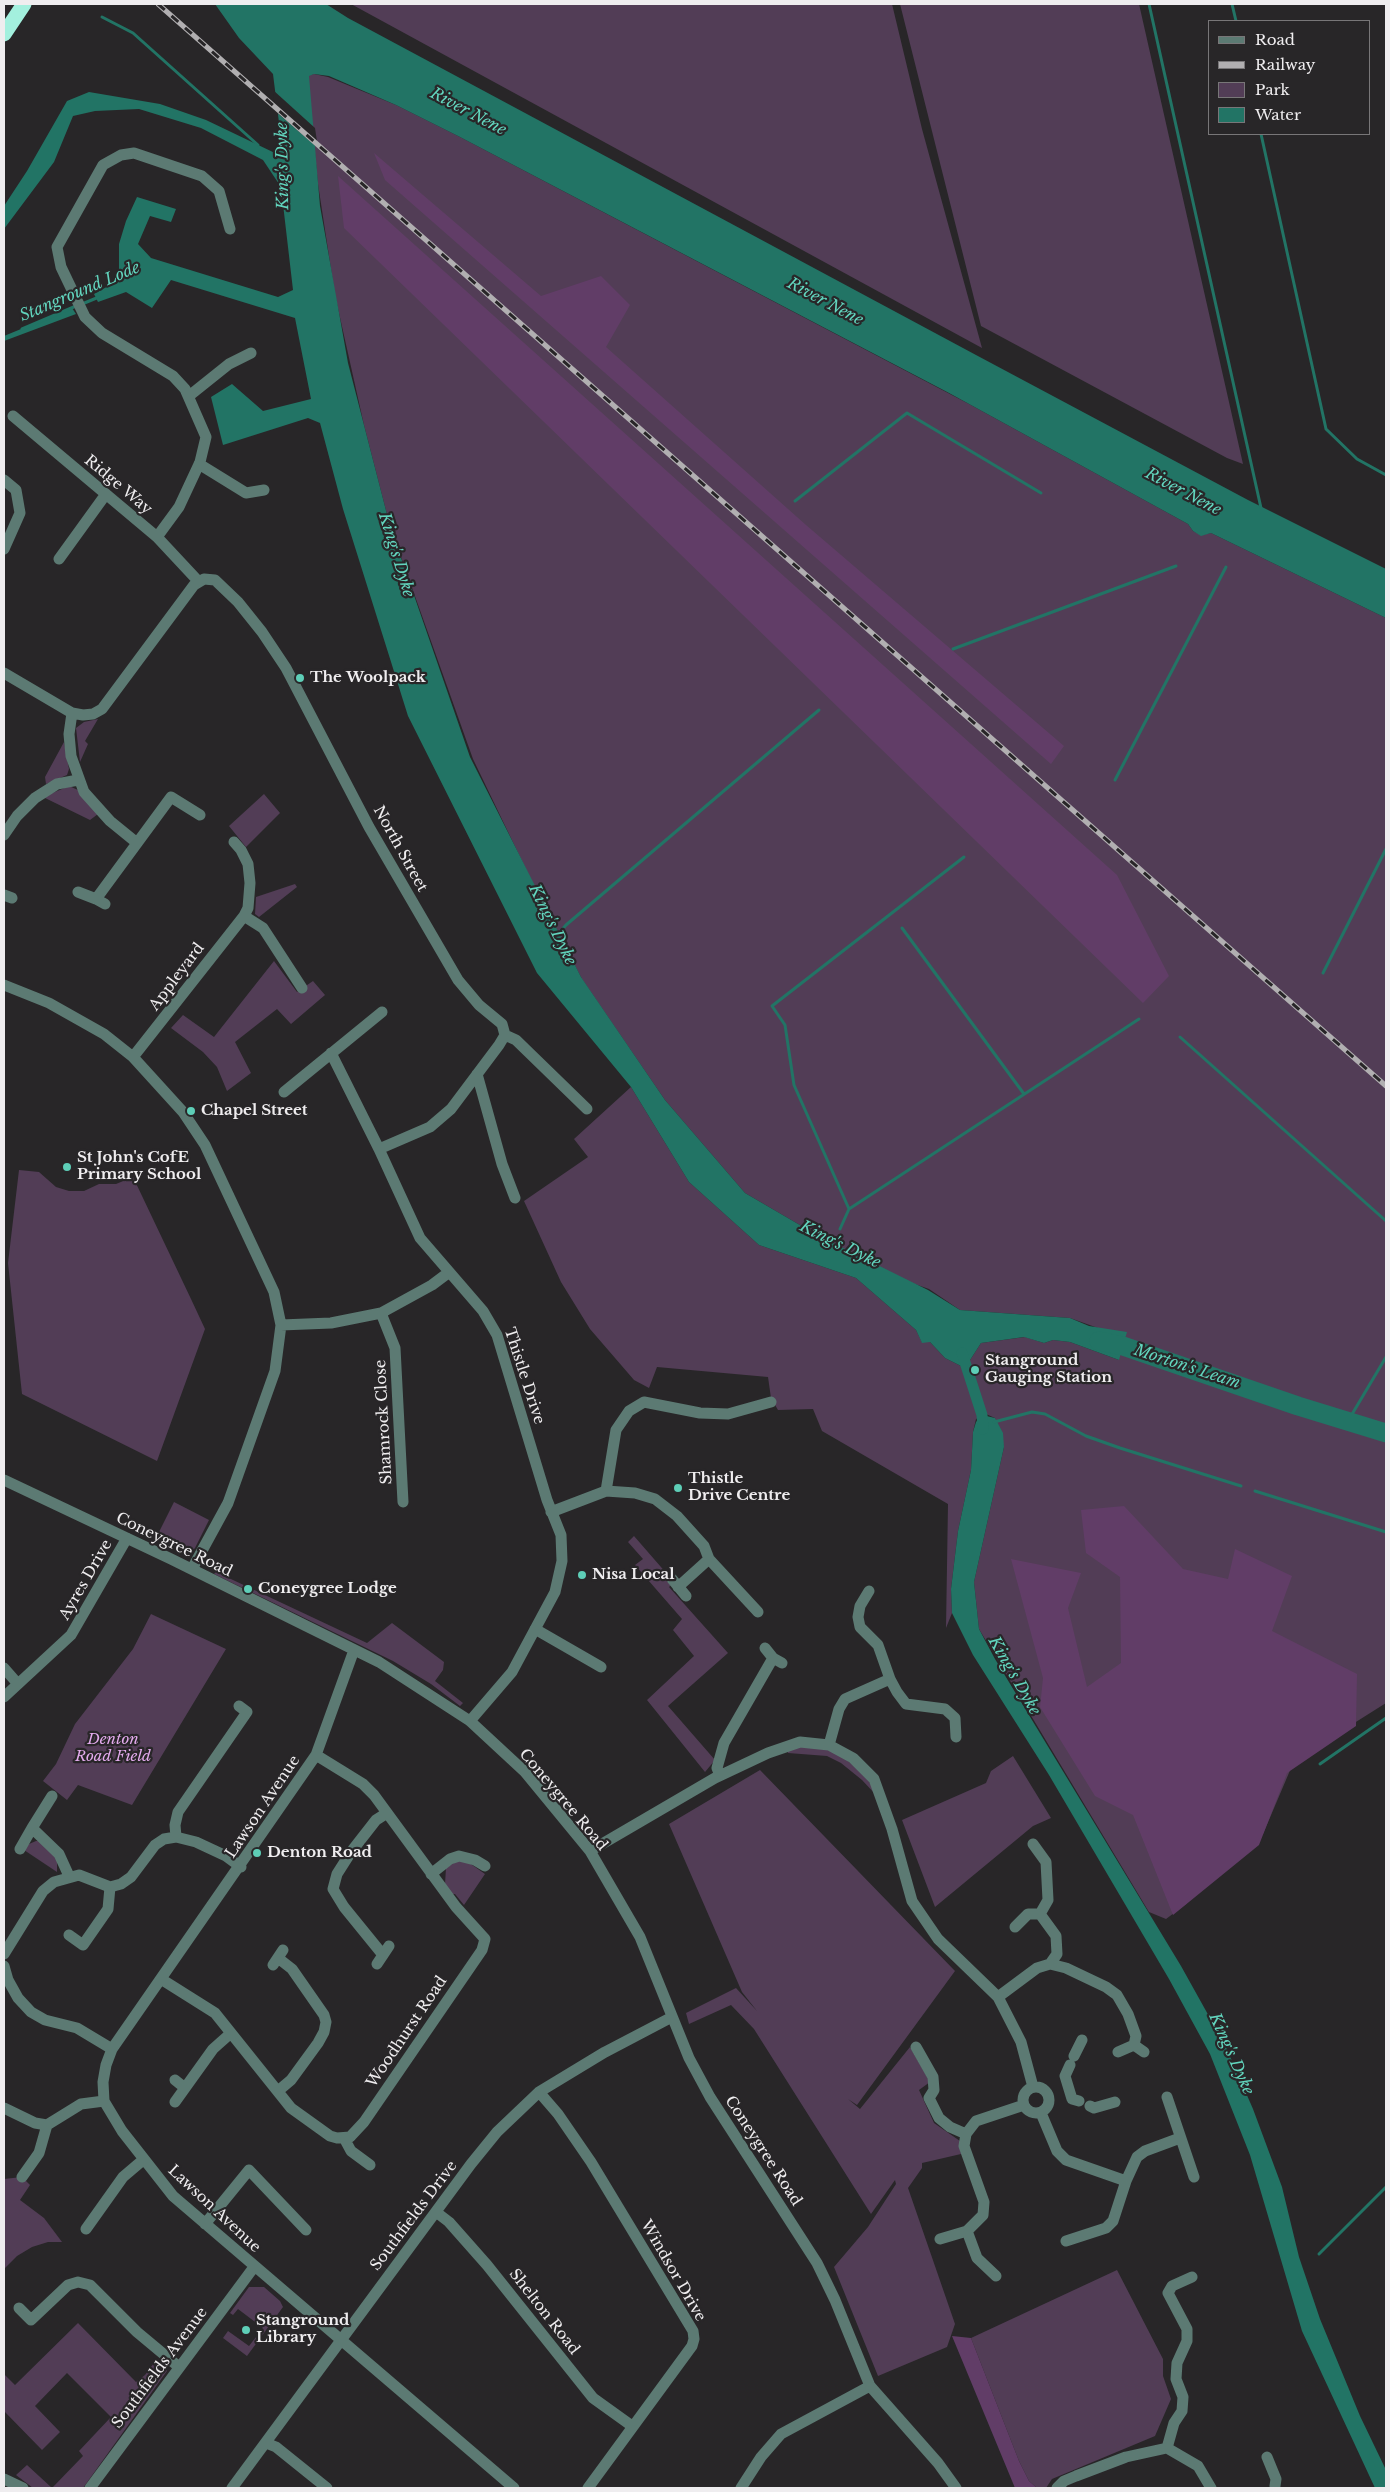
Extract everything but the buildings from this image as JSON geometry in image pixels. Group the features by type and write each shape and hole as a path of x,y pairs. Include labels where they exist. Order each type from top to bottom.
{"highway":[{"path":"4,34 24,4"}],"street":[{"path":"157,537 179,507 199,464 206,437 189,396 173,376 102,332 85,317 61,267 57,247 103,165 121,155 134,153 202,176 219,191 230,229"},
{"path":"189,396 229,364 251,354"},
{"name":"Ridge Way","path":"13,416 157,537 199,582"},
{"path":"199,464 246,493 264,490"},
{"path":"4,480 16,490 20,513 4,549"},
{"path":"59,559 106,494"},
{"name":"North Street","path":"199,582 204,579 215,580 238,602 262,632 286,668 381,848 458,980 479,1005 502,1024 505,1035 516,1040 588,1109"},
{"path":"4,673 72,713 82,715 93,714 102,709 194,585 199,582"},
{"path":"72,713 69,734 71,756 78,780 84,792 110,821 137,843"},
{"path":"6,831 26,805 37,796 57,784 78,780"},
{"path":"78,892 101,902 137,843 171,797 200,815"},
{"name":"Appleyard","path":"133,1057 244,916 248,908 250,883 248,864 241,850 234,842"},
{"path":"244,916 263,928 302,988"},
{"path":"4,986 48,1003 88,1023 133,1057 183,1112 206,1145 274,1292 281,1325 274,1371 228,1503 192,1569"},
{"path":"284,1092 382,1012"},
{"path":"379,1149 430,1127 451,1109 505,1035"},
{"name":"Thistle Drive","path":"332,1053 420,1238 448,1273 483,1311 497,1335 552,1512 561,1535 562,1560 554,1592 512,1672 470,1721"},
{"path":"477,1074 502,1164 515,1198"},
{"path":"281,1325 331,1323 381,1312 432,1285 448,1273"},
{"name":"Shamrock Close","path":"381,1312 395,1348 402,1502"},
{"path":"606,1491 616,1430 629,1411 644,1402 700,1413 728,1414 771,1402"},
{"name":"Coneygree Road","path":"4,1480 192,1569 404,1676 470,1721 525,1772 590,1851 640,1937 689,2058 710,2097 825,2277 870,2386 938,2463 956,2488"},
{"path":"552,1512 606,1491 635,1493 655,1499 677,1516 704,1546 709,1559 758,1612"},
{"name":"Ayres Drive","path":"4,1697 76,1629 127,1538"},
{"path":"679,1587 709,1559"},
{"path":"869,1591 860,1606 858,1617 860,1627 878,1646 890,1679 906,1704 944,1709 955,1718 956,1737"},
{"path":"534,1629 601,1667"},
{"path":"720,1775 718,1768 724,1743 778,1661 765,1648"},
{"name":"Lawson Avenue","path":"354,1650 316,1755 241,1867 112,2049 104,2073 104,2101 114,2119 143,2160 173,2196 514,2488"},
{"path":"4,1668 18,1684"},
{"path":"829,1744 839,1709 845,1699 890,1679"},
{"path":"176,1837 175,1825 178,1812 247,1712 239,1706"},
{"path":"590,1851 720,1775 768,1753 800,1742 829,1744 853,1758 874,1779 889,1820 912,1901 938,1939 998,1997 1021,2042 1033,2087"},
{"name":"Woodhurst Road","path":"316,1755 363,1784 374,1795 456,1907 485,1939 482,1950 364,2122 350,2136 344,2138"},
{"path":"20,1849 52,1796"},
{"path":"383,1955 340,1901 333,1889 337,1874 351,1852 376,1820 387,1813"},
{"path":"32,1828 59,1854 69,1876"},
{"path":"4,1954 43,1891 54,1882 69,1876 79,1875 110,1887 121,1884 131,1877 155,1845 164,1839 176,1837 209,1848 241,1867"},
{"path":"1033,1844 1046,1862 1048,1900 1040,1914"},
{"path":"432,1874 450,1859 459,1856 475,1860 485,1866"},
{"path":"69,1936 83,1945 108,1909 110,1887"},
{"path":"1015,1928 1028,1914 1040,1914"},
{"path":"1040,1914 1056,1936 1057,1954 1050,1964"},
{"path":"278,1957 292,1969 324,2015 326,2022 324,2032 318,2043 292,2080 278,2091"},
{"path":"998,1997 1036,1968 1050,1964 1066,1968 1106,1987 1117,1995 1128,2014 1136,2036 1134,2045"},
{"path":"4,1967 18,1998 31,2012 45,2020 77,2028 112,2049"},
{"path":"161,1979 215,2014 291,2108 330,2136 344,2138 351,2151 370,2165"},
{"name":"Southfields Drive","path":"232,2488 340,2340 497,2132 539,2092 605,2052 672,2017"},
{"path":"176,2102 213,2048 231,2033"},
{"path":"1079,2101 1072,2098 1065,2076 1082,2040"},
{"path":"1134,2045 1144,2052"},
{"path":"1118,2052 1134,2045"},
{"path":"916,2047 933,2077 934,2090 929,2098 939,2118 950,2127 966,2134"},
{"path":"175,2080 185,2088"},
{"path":"1033,2087 1042,2088 1049,2095 1049,2106 1041,2113 1031,2113 1024,2105 1025,2092 1033,2087"},
{"path":"1049,2095 1069,2088"},
{"name":"Windsor Drive","path":"539,2092 558,2114 591,2162 692,2331 692,2346 588,2488"},
{"path":"1167,2097 1194,2177"},
{"path":"4,2108 35,2123 47,2125 81,2104 104,2101"},
{"path":"1090,2106 1094,2108 1114,2102"},
{"path":"940,2239 967,2231 983,2215 984,2202 964,2146 966,2134 976,2121 1024,2105"},
{"path":"1041,2113 1057,2151 1066,2160 1126,2181"},
{"path":"22,2178 39,2153 47,2125"},
{"path":"1066,2240 1106,2228 1113,2220 1126,2181 1137,2157 1144,2151 1180,2138"},
{"path":"86,2229 123,2177 143,2160"},
{"path":"205,2224 250,2170 306,2230"},
{"name":"Shelton Road","path":"436,2212 449,2222 487,2265 593,2398 632,2426"},
{"path":"967,2231 976,2258 996,2276"},
{"name":"Southfields Avenue","path":"90,2488 254,2267"},
{"path":"1167,2448 1174,2423 1182,2411 1183,2397 1176,2379 1177,2363 1187,2341 1187,2329 1168,2293 1172,2286 1192,2277"},
{"path":"19,2308 31,2320 68,2285 78,2282 90,2285 144,2338 179,2367"},
{"path":"741,2488 761,2457 782,2434 870,2386"},
{"path":"266,2442 327,2488"},
{"path":"1061,2485 1126,2457 1167,2448 1198,2466 1211,2488"},
{"path":"1267,2458 1276,2479 1275,2488"},
{"path":"4,2479 23,2488"}],"green space":[{"path":"351,4 892,4 922,129 982,348"},
{"path":"900,4 1139,4 1243,464 1227,458 981,326"},
{"path":"314,74 328,77 396,105 460,137 969,404 1188,524 1193,531 1201,535 1211,533 1386,618 1386,1703 1294,1761 1263,1834 1186,1904 1166,1919 1149,1912 979,1629 974,1582 1004,1447 995,1418 986,1414 976,1419 973,1432 971,1470 958,1531 951,1589 952,1613 946,1628 948,1504 822,1431 813,1409 778,1410 771,1398 768,1377 657,1367 649,1388 634,1380 590,1329 561,1282 524,1201 588,1157 574,1139 631,1087 689,1182 759,1245 856,1278 916,1330 922,1342 930,1342 945,1358 965,1368 981,1343 1025,1337 1044,1343 1053,1340 1070,1342 1119,1360 1098,1328 1070,1318 960,1310 929,1289 909,1282 817,1235 745,1193 665,1100 582,979 547,913 473,759 390,526 364,425 335,295 318,184 308,83 309,75"},
{"path":"98,719 85,741 88,744 80,762 76,728 84,722"},
{"path":"64,742 69,769 67,775 46,784 45,777"},
{"path":"69,786 78,790 98,814 90,820 43,797"},
{"path":"264,794 280,813 246,847 229,826"},
{"path":"295,884 297,887 259,917 255,914 256,897"},
{"path":"274,961 297,992 313,981 325,995 291,1024 277,1009 235,1042 251,1073 227,1091 217,1067 203,1052 171,1028 183,1015 214,1037"},
{"path":"19,1170 39,1172 56,1187 69,1191 84,1191 99,1184 116,1184 133,1177 191,1299 205,1329 157,1461 22,1394 8,1263"},
{"path":"174,1502 209,1520 195,1548 191,1552 185,1552 160,1540 157,1536"},
{"path":"634,1536 674,1582 669,1587 728,1653 668,1706 715,1760 705,1772 647,1700 694,1656 673,1630 682,1619 635,1565 643,1559 628,1542"},
{"path":"216,1572 367,1643 392,1623 444,1662 443,1670 435,1681 463,1703 460,1706 431,1684 393,1661 214,1574"},
{"name":"Denton Road Field","path":"151,1614 226,1649 132,1805 78,1785 67,1800 43,1781 56,1764 75,1724 133,1649"},
{"path":"811,1745 839,1753 867,1777 876,1795 862,1780 841,1763 827,1756 788,1753 788,1748"},
{"path":"1013,1756 1051,1818 1033,1826 935,1907 902,1820 986,1783 991,1771"},
{"path":"760,1770 955,1971 857,2105 848,2099 860,2109 910,2047 930,2082 919,2090 934,2123 960,2141 961,2154 922,2163 922,2168 908,2188 955,2324 947,2347 878,2376 834,2267 868,2227 896,2184 895,2180 871,2214 754,2029 731,2005 689,2024 686,2013 736,1988 757,2011 742,1992 669,1824"},
{"path":"41,1841 57,1857 57,1872 24,1850 29,1844"},
{"path":"458,1860 468,1862 485,1874 464,1905 455,1894 451,1894 445,1884 446,1868"},
{"path":"22,2177 30,2185 20,2200 44,2218 62,2242 48,2242 32,2247 17,2256 4,2269 4,2179"},
{"path":"1117,2270 1163,2359 1163,2376 1171,2399 1155,2436 1052,2479 1046,2488 1037,2488 1029,2481 1019,2461 971,2338"},
{"path":"249,2287 264,2287 280,2301 283,2307 247,2356 223,2338 228,2331 249,2346 263,2328 238,2309 233,2315 230,2313"},
{"path":"78,2323 136,2382 145,2375 157,2359 166,2364 167,2371 83,2488 52,2488 83,2456 79,2451 111,2417 67,2373 35,2406 60,2432 42,2450 4,2411 4,2374 15,2385"},
{"path":"27,2465 52,2488 33,2488 16,2475"}],"shaded area":[{"path":"374,153 541,296 601,276 630,305 606,347 806,525 1064,746 1051,764 385,180"},
{"path":"338,176 1117,875 1169,976 1143,1003 344,228"},
{"path":"1124,1506 1183,1569 1228,1579 1235,1549 1292,1576 1272,1631 1357,1674 1356,1726 1287,1773 1259,1845 1173,1915 1133,1815 1095,1796 1040,1707 1043,1678 1011,1559 1081,1573 1068,1608 1087,1687 1121,1663 1120,1577 1086,1553 1081,1510"},
{"path":"952,2336 971,2338 1019,2461 1029,2481 1037,2488 1015,2488"}],"water":[{"name":"River Nene","path":"215,4 326,4 348,18 1248,500 1386,569 1386,618 1211,533 1201,536 1193,531 1188,524 949,393 460,137 396,105 329,76 314,74 309,76 320,206 348,363 390,526 470,757 581,977 665,1100 745,1193 817,1235 928,1290 960,1310 1070,1318 1089,1326 1127,1332 1119,1360 1070,1342 1053,1340 1044,1343 1024,1337 981,1343 965,1368 945,1358 930,1342 922,1343 916,1330 856,1278 759,1245 689,1182 631,1087 537,973 408,716 343,509 320,423 308,418 223,445 211,397 232,384 263,411 311,399 295,318 171,280 152,308 126,292 98,302 94,294 119,280 119,244 126,221 137,197 176,209 171,222 150,216 138,244 151,258 278,297 293,290 281,187 263,160 201,128 139,109 95,111 73,116 54,162 4,229 4,206 27,171 67,101 89,92 160,104 206,120 277,154 282,147 273,74 239,38"},
{"path":"72,308 76,314 4,341 4,336"},
{"path":"982,1415 995,1418 1003,1433 1004,1447 974,1582 979,1629 995,1659 1181,1966 1225,2045 1253,2109 1282,2187 1299,2257 1320,2319 1360,2416 1386,2470 1386,2488 1375,2488 1302,2331 1250,2155 1210,2054 1169,1979 1049,1775 973,1655 952,1613 951,1589 958,1531 971,1470 973,1432 976,1422"}],"pier":[{"path":"273,90 315,128 318,148 275,111"}],"waterway":[{"path":"1149,4 1261,508"},
{"path":"1232,4 1236,20"},
{"path":"102,17 133,33 258,145"},
{"path":"1261,135 1326,429 1357,459 1386,475"},
{"name":"Stanground Lode","path":"82,304 99,297"},
{"name":"Stanground Lode","path":"22,329 76,306"},
{"path":"795,501 907,413 1041,493"},
{"path":"953,649 1176,566"},
{"path":"1115,780 1226,567"},
{"path":"556,937 566,925 819,710"},
{"path":"1323,973 1386,849"},
{"path":"840,1229 849,1209 794,1085 785,1025 772,1006 964,857"},
{"path":"902,928 1024,1094"},
{"path":"849,1209 1139,1019"},
{"path":"1180,1037 1386,1221"},
{"name":"Morton's Leam","path":"1099,1341 1123,1346 1298,1406 1386,1433"},
{"name":"King's Dyke","path":"962,1353 982,1415 983,1429"},
{"path":"1348,1421 1386,1357"},
{"path":"994,1422 1032,1412 1045,1414 1086,1436 1241,1486"},
{"path":"1255,1491 1386,1532"},
{"path":"1320,1764 1386,1718"},
{"path":"1319,2254 1386,2187"}],"railway":[{"path":"158,4 1386,1086"}],"place":[{"name":"The Woolpack","path":"300,678"},
{"name":"Chapel Street","path":"191,1111"},
{"name":"St John's CofE Primary School","path":"67,1167"},
{"name":"Stanground Gauging Station","path":"975,1370"},
{"name":"Thistle Drive Centre","path":"678,1488"},
{"name":"Nisa Local","path":"582,1575"},
{"name":"Coneygree Lodge","path":"248,1589"},
{"name":"Denton Road","path":"257,1853"},
{"name":"Stanground Library","path":"246,2330"}]}
